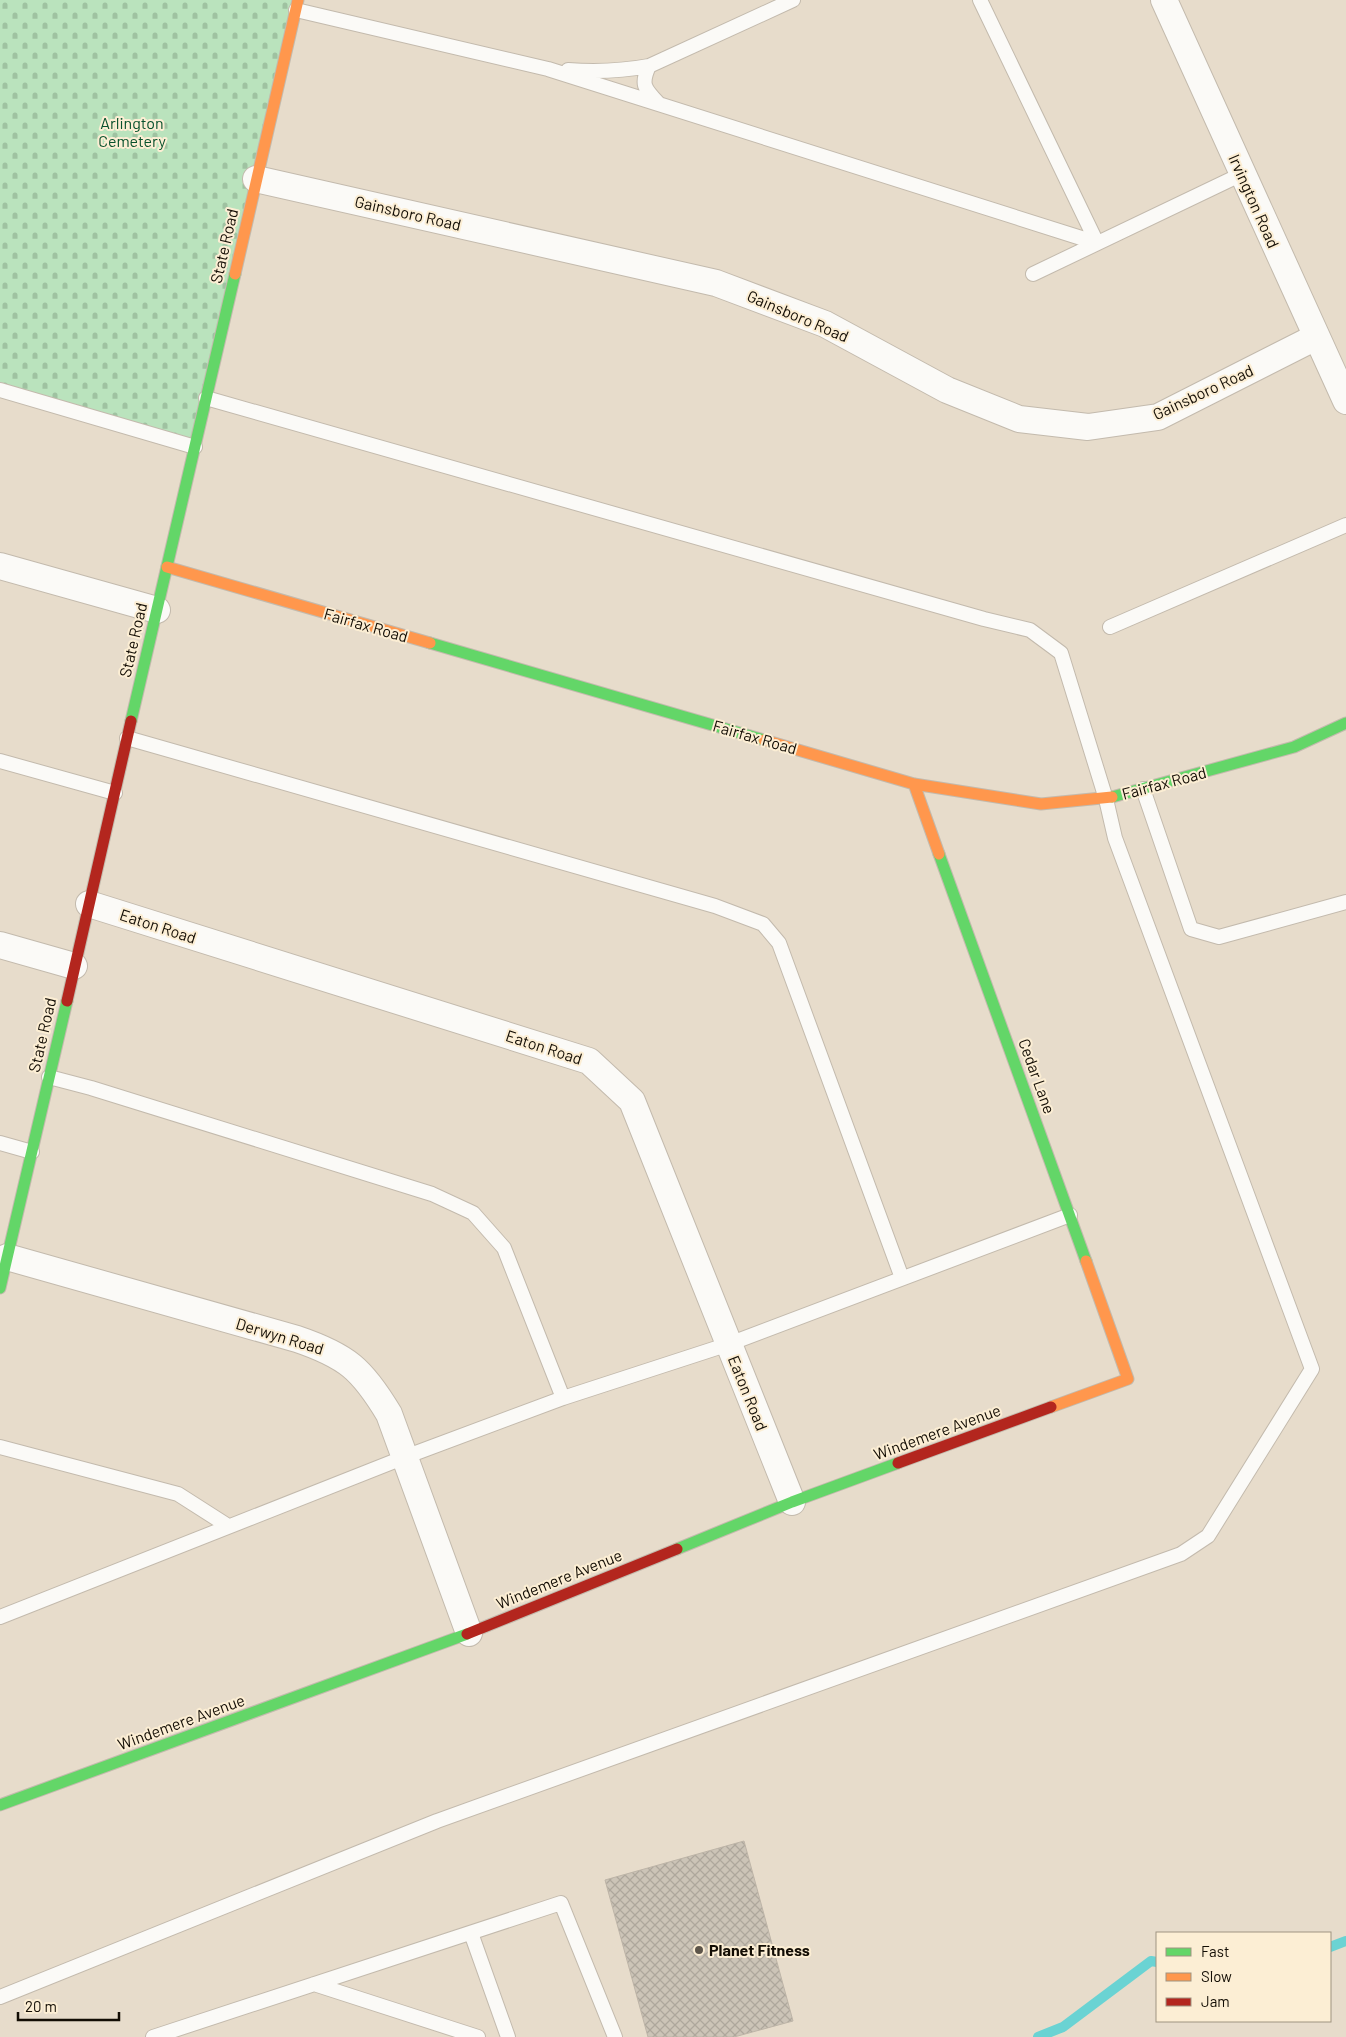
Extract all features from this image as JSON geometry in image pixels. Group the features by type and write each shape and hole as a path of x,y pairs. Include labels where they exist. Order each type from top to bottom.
{"street":[{"name":"Irvington Road","path":"1164,0 1346,401"},
{"name":"State Road","path":"0,1288 4,1256 32,1152 297,5"},
{"name":"Gainsboro Road","path":"256,179 716,283 825,324 948,390 1019,419 1088,427 1158,417 1316,337"},
{"path":"0,566 157,610"},
{"name":"Fairfax Road","path":"167,567 914,784 1040,804 1106,799 1294,746 1346,723"},
{"name":"Cedar Lane","path":"914,784 1128,1379"},
{"name":"Eaton Road","path":"89,904 589,1061 632,1101 792,1502"},
{"path":"0,945 74,966"},
{"name":"Derwyn Road","path":"4,1256 325,1348 354,1366 374,1389 389,1414 470,1634"},
{"name":"Windemere Avenue","path":"0,1805 470,1634 792,1502 1128,1379"}],"lane":[{"path":"548,69 602,72 625,71 649,66 793,0"},
{"path":"980,0 1097,243"},
{"path":"297,5 548,69 1097,243"},
{"path":"649,66 643,78 646,90 659,104"},
{"path":"1034,274 1242,174"},
{"path":"0,390 194,447"},
{"path":"0,1997 437,1821 1181,1554 1208,1536 1312,1368 1115,838 1106,799 1061,653 1030,630 984,619 206,398"},
{"path":"1110,627 1346,524"},
{"path":"128,738 715,906 763,924 779,943 902,1278"},
{"path":"0,760 115,793"},
{"path":"1143,789 1191,929 1219,937 1346,902"},
{"path":"49,1077 91,1088 432,1194 473,1213 504,1248 563,1398"},
{"path":"0,1143 32,1152"},
{"path":"0,1617 405,1457 563,1398 729,1344 1070,1215"},
{"path":"0,1447 178,1494 228,1526"},
{"path":"153,2037 562,1903 615,2037"},
{"path":"471,1933 508,2037"},
{"path":"314,1984 478,2037"}],"green space":[{"name":"Arlington Cemetery","path":"0,0 298,0 195,447 0,387"}],"building":[{"name":"Planet Fitness","path":"744,1841 793,2021 734,2037 648,2037 605,1880"}],"waterway":[{"path":"1331,1947 1346,1941"},
{"path":"1038,2037 1063,2027 1151,1961 1156,1962"}],"traffic: fast":[{"path":"131,721 235,274"},
{"path":"430,643 764,740"},
{"path":"1112,797 1294,747 1346,723"},
{"path":"939,854 1086,1261"},
{"path":"0,1288 67,1001"},
{"path":"677,1549 792,1502 898,1463"},
{"path":"0,1805 467,1634"}],"traffic: slow":[{"path":"235,274 298,0"},
{"path":"167,567 430,643"},
{"path":"764,740 914,784 1041,804 1112,797"},
{"path":"914,784 939,854"},
{"path":"1051,1407 1128,1379 1086,1261"}],"traffic: jam":[{"path":"67,1001 131,721"},
{"path":"898,1463 1051,1407"},
{"path":"467,1634 677,1549"}],"place":[{"name":"Planet Fitness","path":"699,1950"}]}
